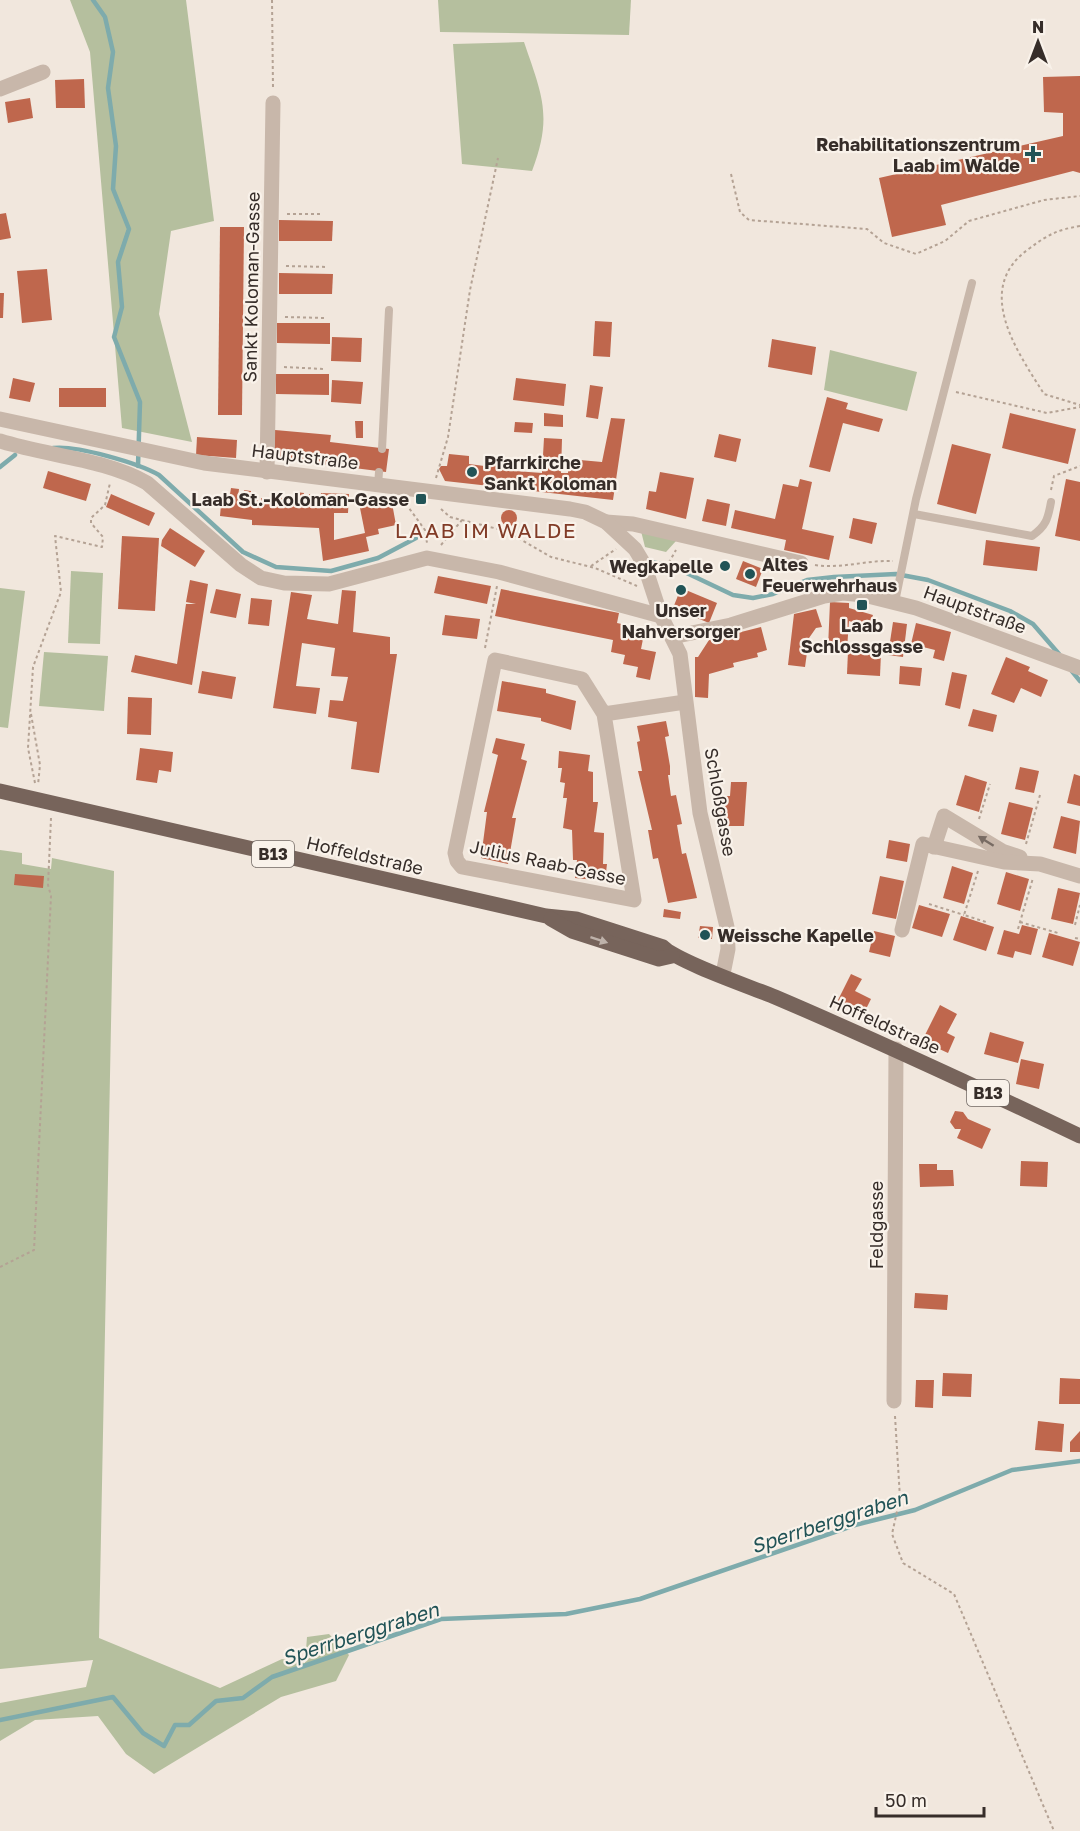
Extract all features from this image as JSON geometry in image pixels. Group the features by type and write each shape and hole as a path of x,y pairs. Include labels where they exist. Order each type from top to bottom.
{"main road":[{"name":"Hoffeldstraße","path":"0,791 546,916 572,931 648,956 659,959 672,956 723,975 896,1049 1080,1136"}],"street":[{"path":"0,89 43,72"},
{"name":"Sankt Koloman-Gasse","path":"267,472 273,103"},
{"name":"Hauptstraße","path":"0,419 204,463 267,472 379,478 398,489 585,512 606,522 630,544 656,574 653,592 661,616 672,637 751,620 832,594 864,595 895,602 1080,668"},
{"path":"0,441 36,453 112,468 147,483 241,565 261,578 284,583 329,584 432,559 499,572 661,616"},
{"name":"Hauptstraße","path":"606,522 633,524 801,564"},
{"name":"Schloßgasse","path":"672,637 680,654 700,813 727,927 728,949 723,975"},
{"name":"Julius Raab-Gasse","path":"495,660 582,680 604,714 634,900 462,867 457,861 456,853 495,660"},
{"path":"604,714 686,702"},
{"path":"934,847 944,816 1002,851 1080,876"},
{"path":"902,930 923,844 982,857 1039,864"},
{"name":"Feldgasse","path":"894,1401 896,1049"}],"lane":[{"path":"895,602 914,514 972,283"},
{"path":"382,449 389,310"},
{"path":"914,514 1032,536 1043,528 1048,519 1051,502"}],"path":[{"path":"272,0 273,103"},
{"path":"433,494 448,437 471,290 498,158"},
{"path":"731,174 740,212 749,220 867,229 884,243 916,254 945,241 969,221 1044,200 1080,196"},
{"path":"272,214 323,214"},
{"path":"1080,226 1054,231 1015,258 1004,282 1001,305 1016,348 1044,394 1080,406"},
{"path":"271,266 328,267"},
{"path":"270,317 326,318"},
{"path":"269,367 324,369"},
{"path":"945,389 1047,413 1080,406"},
{"path":"1051,502 1049,497 1054,476 1080,465"},
{"path":"35,800 36,776 28,748 33,667 61,592 55,536 102,547 102,537 91,524 91,518 105,505 112,468"},
{"path":"398,489 401,498 425,530 432,559"},
{"path":"450,517 506,531 551,557 590,567 653,592"},
{"path":"432,559 442,542 462,520"},
{"path":"590,567 615,549 630,544"},
{"path":"656,574 672,553"},
{"path":"801,564 832,568 878,560 904,567"},
{"path":"495,660 485,648 499,572"},
{"path":"31,710 39,751 40,775"},
{"path":"975,834 990,784"},
{"path":"1022,858 1040,795"},
{"path":"0,1267 34,1250 51,896 48,885 51,803"},
{"path":"964,915 982,857"},
{"path":"1018,929 1039,864"},
{"path":"929,904 986,922"},
{"path":"1075,925 1080,905"},
{"path":"1020,922 1058,933"},
{"path":"1075,938 1080,939"},
{"path":"894,1401 900,1498 893,1520 892,1534 903,1563 954,1594 1054,1831"}],"green space":[{"path":"70,0 186,0 214,221 171,231 159,314 192,442 122,428 90,52"},
{"path":"438,0 631,0 629,35 440,32"},
{"path":"524,42 543,106 542,135 532,171 462,164 453,44"},
{"path":"830,350 917,372 907,411 824,390"},
{"path":"641,531 676,541 666,552 645,547"},
{"path":"71,571 103,573 100,644 68,643"},
{"path":"0,588 25,591 8,728 0,727"},
{"path":"44,652 108,656 104,711 39,706"},
{"path":"0,850 22,853 22,864 51,869 52,858 114,871 99,1638 220,1688 282,1659 305,1663 307,1637 329,1634 349,1655 336,1681 281,1697 154,1774 126,1754 98,1716 35,1720 0,1741 0,1703 86,1687 93,1660 0,1669"}],"building":[{"name":"Rehabilitationszentrum Laab im Walde","path":"1080,76 1080,173 1073,171 941,205 946,225 892,237 879,178 1063,136 1063,113 1044,112 1043,77"},
{"path":"84,79 85,108 56,108 55,80"},
{"path":"30,98 33,118 8,123 5,102"},
{"path":"6,213 11,238 0,240 0,214"},
{"path":"279,220 333,221 332,241 279,241"},
{"path":"220,227 244,227 242,415 218,415"},
{"path":"47,269 52,320 22,323 17,271"},
{"path":"279,273 333,274 332,294 279,294"},
{"path":"0,293 4,293 3,318 0,318"},
{"path":"595,321 612,322 610,357 593,356"},
{"path":"277,323 330,323 330,344 277,343"},
{"path":"332,337 362,338 361,362 331,361"},
{"path":"772,339 816,347 812,375 768,367"},
{"path":"276,374 329,374 329,395 276,394"},
{"path":"13,378 35,383 30,402 9,398"},
{"path":"516,378 566,384 564,406 513,400"},
{"path":"332,380 363,382 361,404 331,402"},
{"path":"590,385 603,387 598,419 586,417"},
{"path":"59,388 106,388 106,407 59,407"},
{"path":"827,397 848,403 846,409 883,419 879,432 843,423 830,472 809,467"},
{"path":"544,413 563,415 563,427 544,426"},
{"path":"1010,413 1076,429 1068,464 1002,448"},
{"path":"611,418 625,419 613,500 445,481 439,469 441,466 447,466 449,454 469,456 469,464 492,467 494,460 516,463 515,471 542,473 544,438 562,439 561,473 568,473 569,459 602,462"},
{"path":"355,421 363,421 363,438 356,438"},
{"path":"515,422 533,423 532,433 514,432"},
{"path":"275,430 331,435 330,442 389,449 386,472 274,458"},
{"path":"719,434 741,439 736,462 714,457"},
{"path":"197,437 237,440 236,458 196,455"},
{"path":"952,444 991,454 976,514 937,504"},
{"path":"48,471 91,484 86,501 43,488"},
{"path":"660,472 694,478 686,519 646,509 649,491 656,492"},
{"path":"800,479 812,482 802,529 834,536 829,560 784,550 786,540 731,528 735,510 775,519 783,484 798,487"},
{"path":"1066,479 1080,482 1080,541 1055,536"},
{"path":"231,488 239,489 238,498 243,498 244,490 251,491 251,496 258,497 257,504 261,505 261,498 274,503 275,494 282,495 282,499 288,500 288,497 295,497 296,492 304,493 303,501 308,502 309,494 316,495 316,500 320,501 321,493 349,494 348,513 334,513 334,540 365,533 358,498 371,495 373,507 392,503 396,525 378,529 379,534 366,537 369,551 323,561 319,528 252,525 252,520 220,516 222,493 230,494"},
{"path":"111,494 155,513 149,526 106,507"},
{"path":"707,499 730,504 726,526 702,521"},
{"path":"506,510 512,510 517,518 515,524 506,526 501,521 501,515"},
{"path":"853,518 877,523 872,544 849,538"},
{"path":"170,528 205,551 195,567 161,546"},
{"path":"122,536 159,538 155,611 118,609"},
{"path":"986,540 1040,547 1037,571 983,565"},
{"name":"Altes Feuerwehrhaus","path":"743,561 763,569 756,587 736,579"},
{"path":"438,576 491,586 487,604 434,593"},
{"path":"190,580 208,584 192,685 131,672 135,655 177,664 186,604 196,604 186,602"},
{"path":"681,588 717,603 709,623 673,608"},
{"path":"216,589 241,594 236,618 210,613"},
{"path":"501,589 619,613 617,623 631,626 629,637 643,639 641,649 656,652 650,680 636,677 638,667 623,664 625,655 611,652 613,640 495,616"},
{"path":"342,590 356,591 353,632 390,637 390,654 397,654 379,773 351,769 357,722 328,717 330,700 343,701 348,677 331,676 335,648 302,643 296,686 320,688 316,714 273,708 291,592 312,595 307,619 338,624"},
{"path":"251,598 272,600 269,626 248,624"},
{"path":"830,602 849,603 849,608 873,615 869,627 849,621 847,649 828,648"},
{"path":"816,609 822,627 816,628 809,638 805,667 788,665 794,614"},
{"path":"445,615 480,619 477,639 442,635"},
{"path":"893,622 907,624 903,657 888,655"},
{"path":"916,623 951,632 944,661 933,658 935,650 911,644"},
{"path":"761,627 767,650 757,653 758,657 733,663 734,667 709,674 708,698 695,697 695,657 698,657 709,640"},
{"path":"848,651 881,653 880,676 847,674"},
{"path":"1006,657 1030,667 1028,671 1048,680 1041,697 1021,688 1014,703 991,694"},
{"path":"900,666 922,668 920,686 899,684"},
{"path":"202,671 236,677 232,699 198,693"},
{"path":"952,672 967,675 960,709 945,705"},
{"path":"502,681 546,689 546,693 576,701 571,730 541,721 541,718 497,711"},
{"path":"128,697 152,698 151,735 127,734"},
{"path":"973,709 997,715 993,732 968,726"},
{"path":"666,721 669,736 665,737 670,766 670,775 668,775 671,796 676,795 682,824 677,825 682,854 686,853 697,898 668,903 658,858 653,859 648,830 652,830 638,771 642,771 637,742 640,741 637,726"},
{"path":"496,738 525,744 521,759 527,761 512,818 516,818 508,864 481,858 487,812 484,812 498,755 492,753"},
{"path":"140,748 173,752 171,772 159,770 157,783 136,780"},
{"path":"559,751 590,755 588,771 593,772 593,802 598,802 594,832 604,833 603,864 607,864 605,881 575,878 577,860 573,860 572,830 563,828 567,798 563,798 565,783 560,782 562,768 558,768"},
{"path":"1020,767 1039,771 1034,793 1015,789"},
{"path":"1074,774 1080,776 1080,806 1067,803"},
{"path":"965,775 987,782 979,812 956,805"},
{"path":"731,782 747,782 744,826 725,826 721,819 721,796 730,796"},
{"path":"1009,802 1033,808 1025,840 1001,834"},
{"path":"1061,816 1080,821 1076,854 1053,848"},
{"path":"889,840 910,844 907,862 886,858"},
{"path":"952,866 973,873 964,904 943,898"},
{"path":"1006,872 1029,879 1020,911 997,904"},
{"path":"15,874 44,876 43,888 14,885"},
{"path":"880,876 904,881 896,919 872,914"},
{"path":"1058,888 1080,893 1073,924 1051,919"},
{"path":"919,905 950,914 942,937 912,928"},
{"path":"664,909 681,912 680,919 663,917"},
{"path":"961,916 994,927 986,951 953,940"},
{"path":"1022,925 1038,929 1031,955 1015,951 1013,958 997,954 1004,930 1019,934"},
{"name":"Weissche Kapelle","path":"700,926 713,927 712,939 698,938"},
{"path":"874,931 895,936 890,957 869,952"},
{"path":"1049,933 1080,942 1073,966 1042,957"},
{"path":"851,974 862,979 855,991 871,999 863,1015 837,1002"},
{"path":"940,1005 957,1014 947,1033 955,1037 948,1053 922,1041"},
{"path":"990,1032 1024,1042 1018,1063 984,1054"},
{"path":"1021,1059 1044,1064 1039,1089 1016,1084"},
{"path":"955,1111 963,1112 968,1119 991,1129 982,1149 957,1138 961,1129 955,1129 950,1122"},
{"path":"1021,1161 1048,1162 1047,1187 1020,1186"},
{"path":"919,1164 937,1164 937,1170 953,1170 954,1186 920,1187"},
{"path":"915,1293 948,1295 947,1310 914,1308"},
{"path":"943,1373 972,1374 971,1397 942,1396"},
{"path":"1060,1378 1080,1379 1080,1404 1059,1404"},
{"path":"916,1380 934,1380 933,1408 915,1407"},
{"path":"1038,1421 1064,1424 1062,1452 1035,1450"},
{"path":"1080,1431 1080,1452 1070,1452 1070,1442"}],"waterway":[{"path":"93,0 105,17 113,52 108,88 116,146 113,189 129,229 118,262 122,307 114,337 140,402 138,466"},
{"path":"53,448 76,449 107,456 137,465 159,475 243,552 276,567 331,571 378,558 416,538"},
{"path":"0,467 15,455"},
{"path":"652,562 674,567 733,595 753,598 773,594 807,580 834,577 896,574 928,580 1010,611 1033,624 1059,654"},
{"path":"1071,670 1080,681"},
{"name":"Sperrberggraben","path":"0,1720 113,1697 143,1733 164,1746 175,1725 189,1725 216,1701 243,1698 272,1677 441,1619 566,1614 640,1599 855,1525 915,1510 1012,1470 1080,1461"}],"place":[{"name":"Rehabilitationszentrum Laab im Walde","path":"1033,154"},
{"name":"Pfarrkirche Sankt Koloman","path":"472,472"},
{"name":"Laab St.-Koloman-Gasse","path":"421,499"},
{"name":"Wegkapelle","path":"725,566"},
{"name":"Altes Feuerwehrhaus","path":"750,574"},
{"name":"Unser Nahversorger","path":"681,590"},
{"name":"Laab Schlossgasse","path":"862,605"},
{"name":"Weissche Kapelle","path":"705,935"}],"district":[{"name":"LAAB IM WALDE","path":"486,530"}]}
